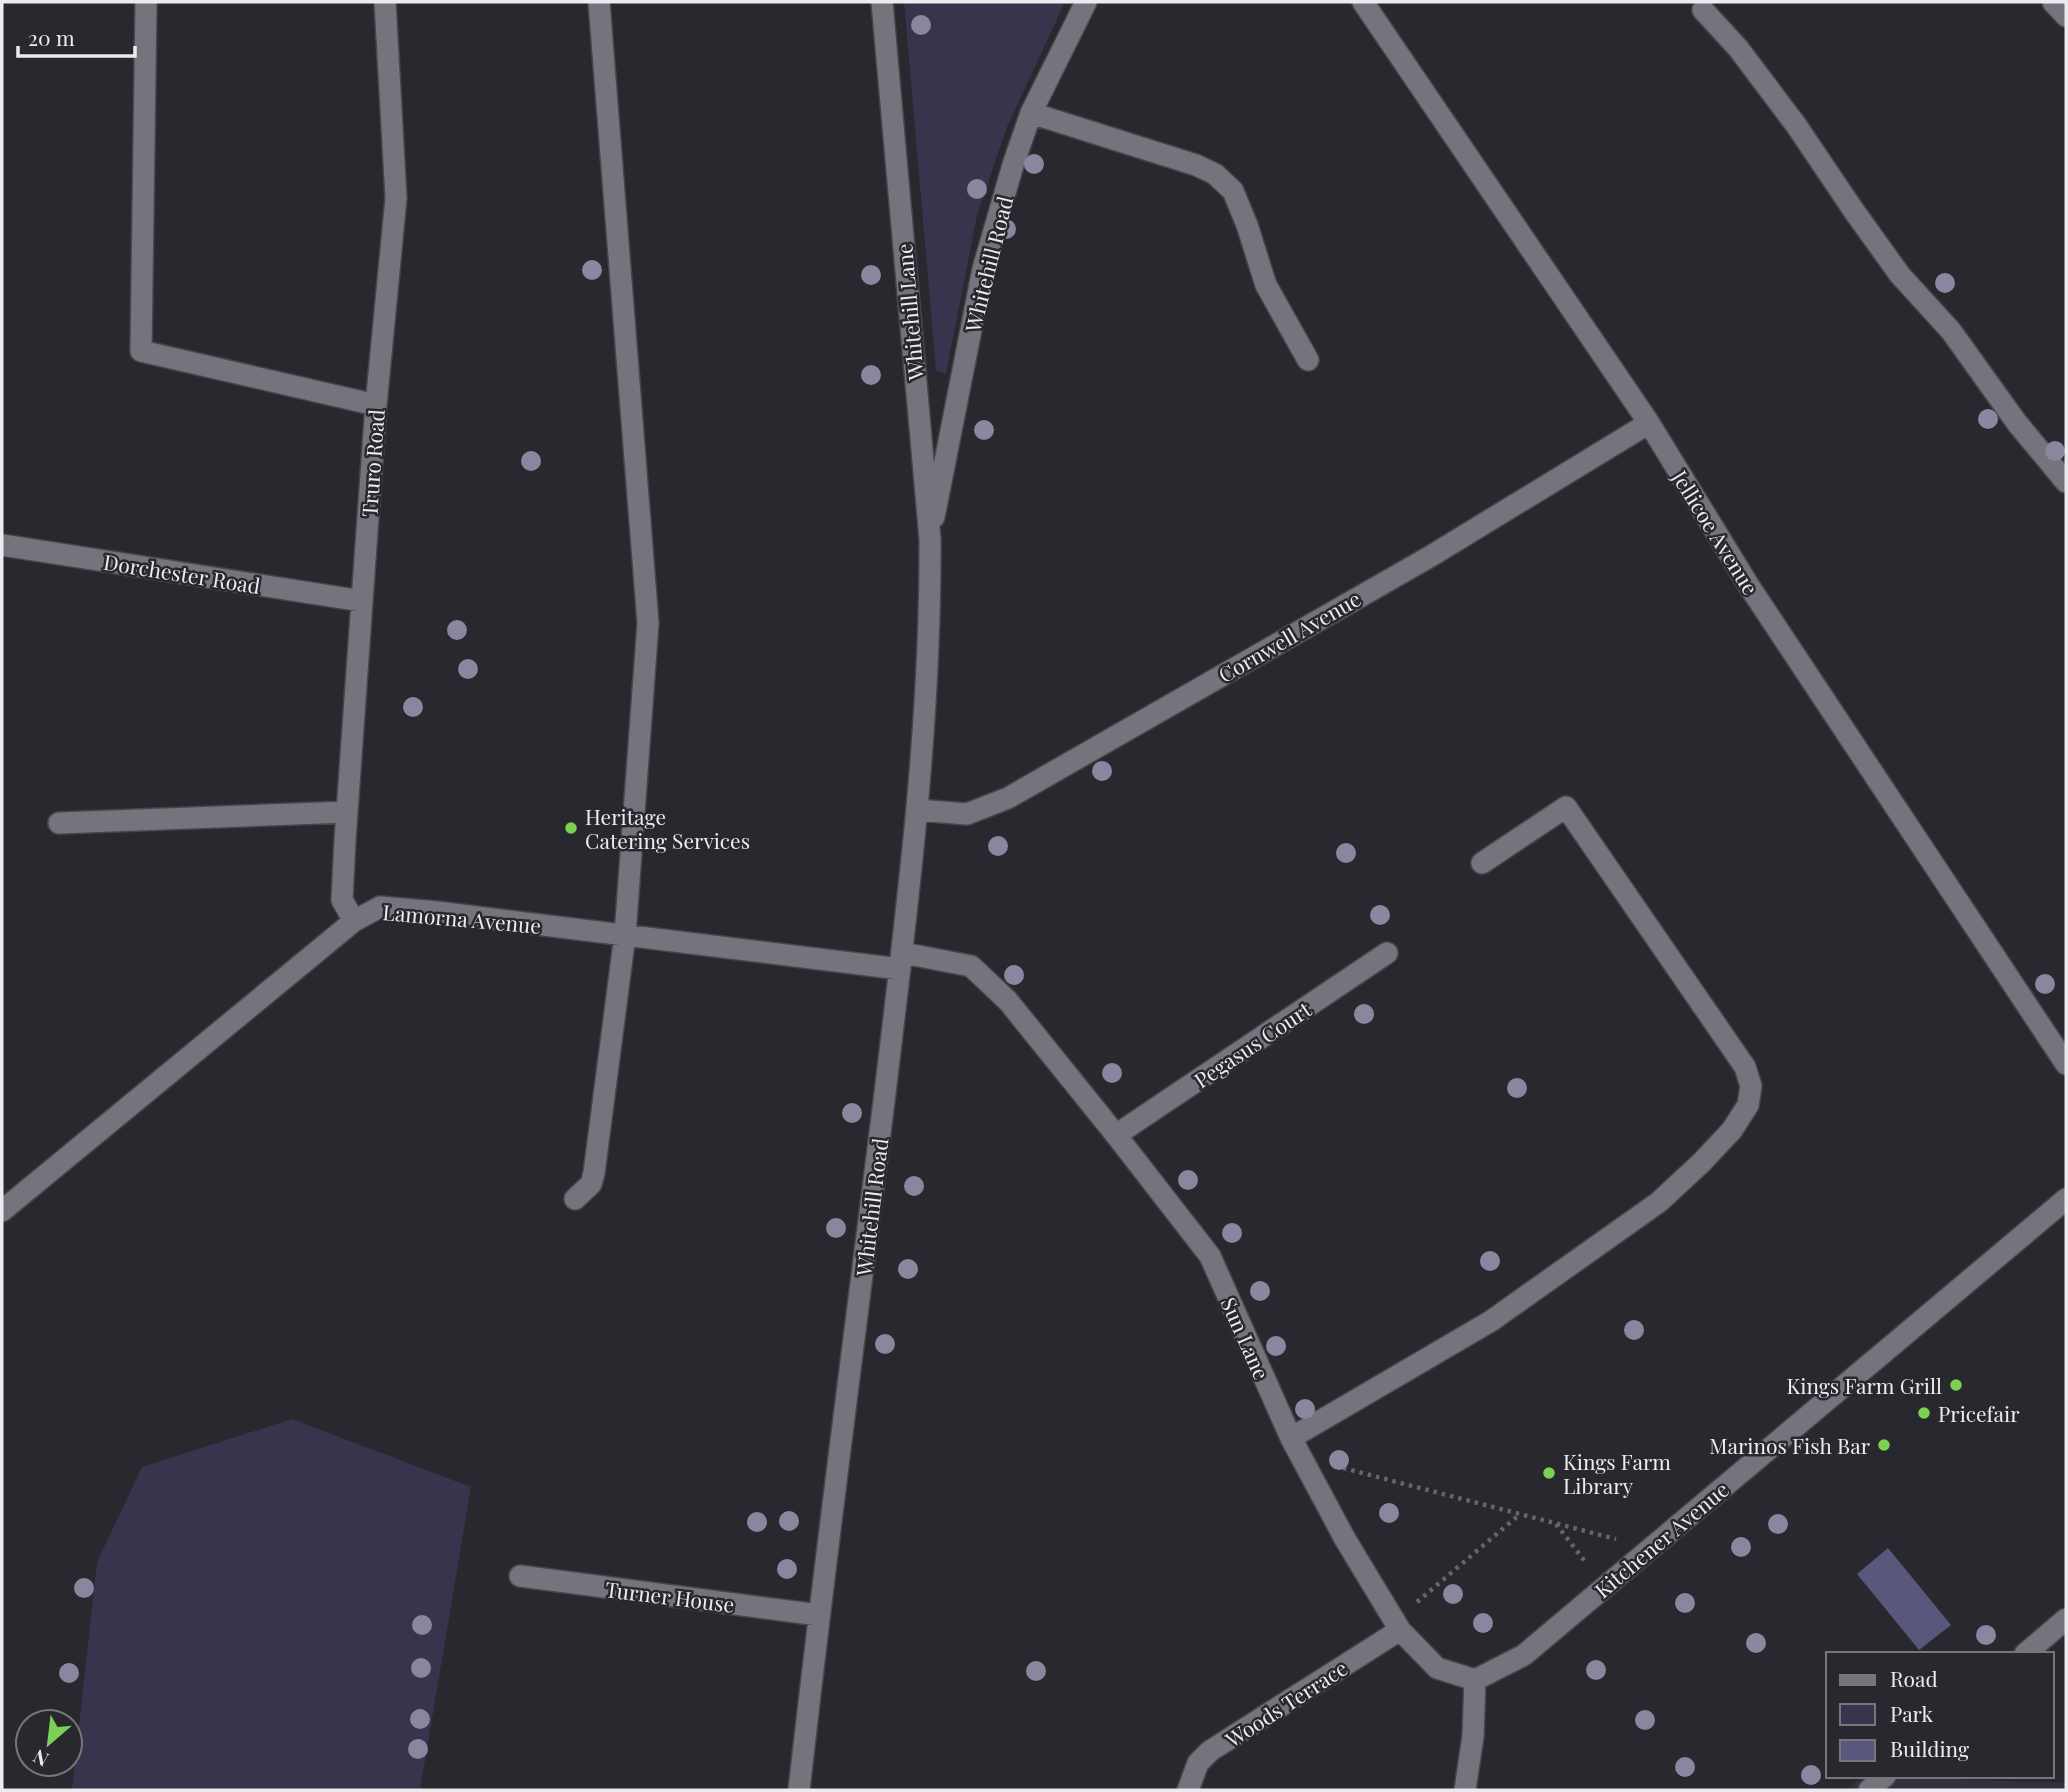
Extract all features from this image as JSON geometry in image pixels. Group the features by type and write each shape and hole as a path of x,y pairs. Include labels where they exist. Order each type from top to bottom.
{"street":[{"path":"146,2 141,351 376,405"},
{"name":"Truro Road","path":"354,921 342,901 347,812 376,405 396,198 385,2"},
{"path":"575,1199 591,1184 594,1172 625,935 648,623 599,2"},
{"name":"Whitehill Lane","path":"882,2 930,539 930,622"},
{"name":"Whitehill Road","path":"930,539 983,269 1013,165 1031,113 1086,2"},
{"name":"Jellicoe Avenue","path":"1363,2 1649,423 1749,586 2066,1064"},
{"path":"2053,2 2066,16"},
{"path":"1703,10 1738,48 1796,125 1900,275 1951,331 2017,423 2066,482"},
{"path":"1031,113 1196,165 1215,174 1233,191 1266,285 1308,360"},
{"name":"Cornwell Avenue","path":"918,810 967,814 1008,798 1431,556 1649,423"},
{"name":"Dorchester Road","path":"2,545 362,601"},
{"name":"Whitehill Road","path":"799,1790 902,961 918,810 930,622"},
{"path":"1296,1448 1491,1321 1659,1202 1732,1130 1748,1105 1751,1086 1745,1067 1566,807 1482,863"},
{"path":"59,823 347,812"},
{"name":"Lamorna Avenue","path":"2,1211 354,921 384,907 625,935 902,961"},
{"name":"Pegasus Court","path":"1116,1135 1387,953"},
{"name":"Sun Lane","path":"902,961 971,967 1009,1001 1116,1135 1210,1256 1296,1448 1397,1626 1437,1668 1475,1680"},
{"name":"Kitchener Avenue","path":"1475,1680 1524,1655 2066,1199"},
{"name":"Turner House","path":"520,1576 819,1615"},
{"path":"2027,1652 2066,1619"},
{"name":"Woods Terrace","path":"1188,1790 1198,1763 1210,1751 1397,1626"},
{"path":"1465,1790 1473,1736 1475,1680"},
{"path":"1869,1790 1883,1778"}],"path":[{"path":"1296,1448 1520,1514 1651,1548"},
{"path":"1397,1626 1520,1514"},
{"path":"1555,1523 1604,1587"}],"shaded area":[{"path":"1860,1778 2066,1783 2066,1790 1846,1790"}],"green space":[{"path":"904,2 1065,2 1007,127 977,215 946,374 936,370"},
{"path":"292,1419 471,1487 420,1790 72,1790 73,1778 84,1778 84,1708 81,1708 97,1562 142,1467"}],"building":[{"path":"1888,1548 1951,1625 1919,1650 1857,1574"}],"place":[{"name":"Heritage Catering Services","path":"571,828"},
{"name":"Kings Farm Grill","path":"1956,1385"},
{"name":"Pricefair","path":"1924,1413"},
{"name":"Marinos Fish Bar","path":"1884,1445"},
{"name":"Kings Farm Library","path":"1549,1473"}]}
